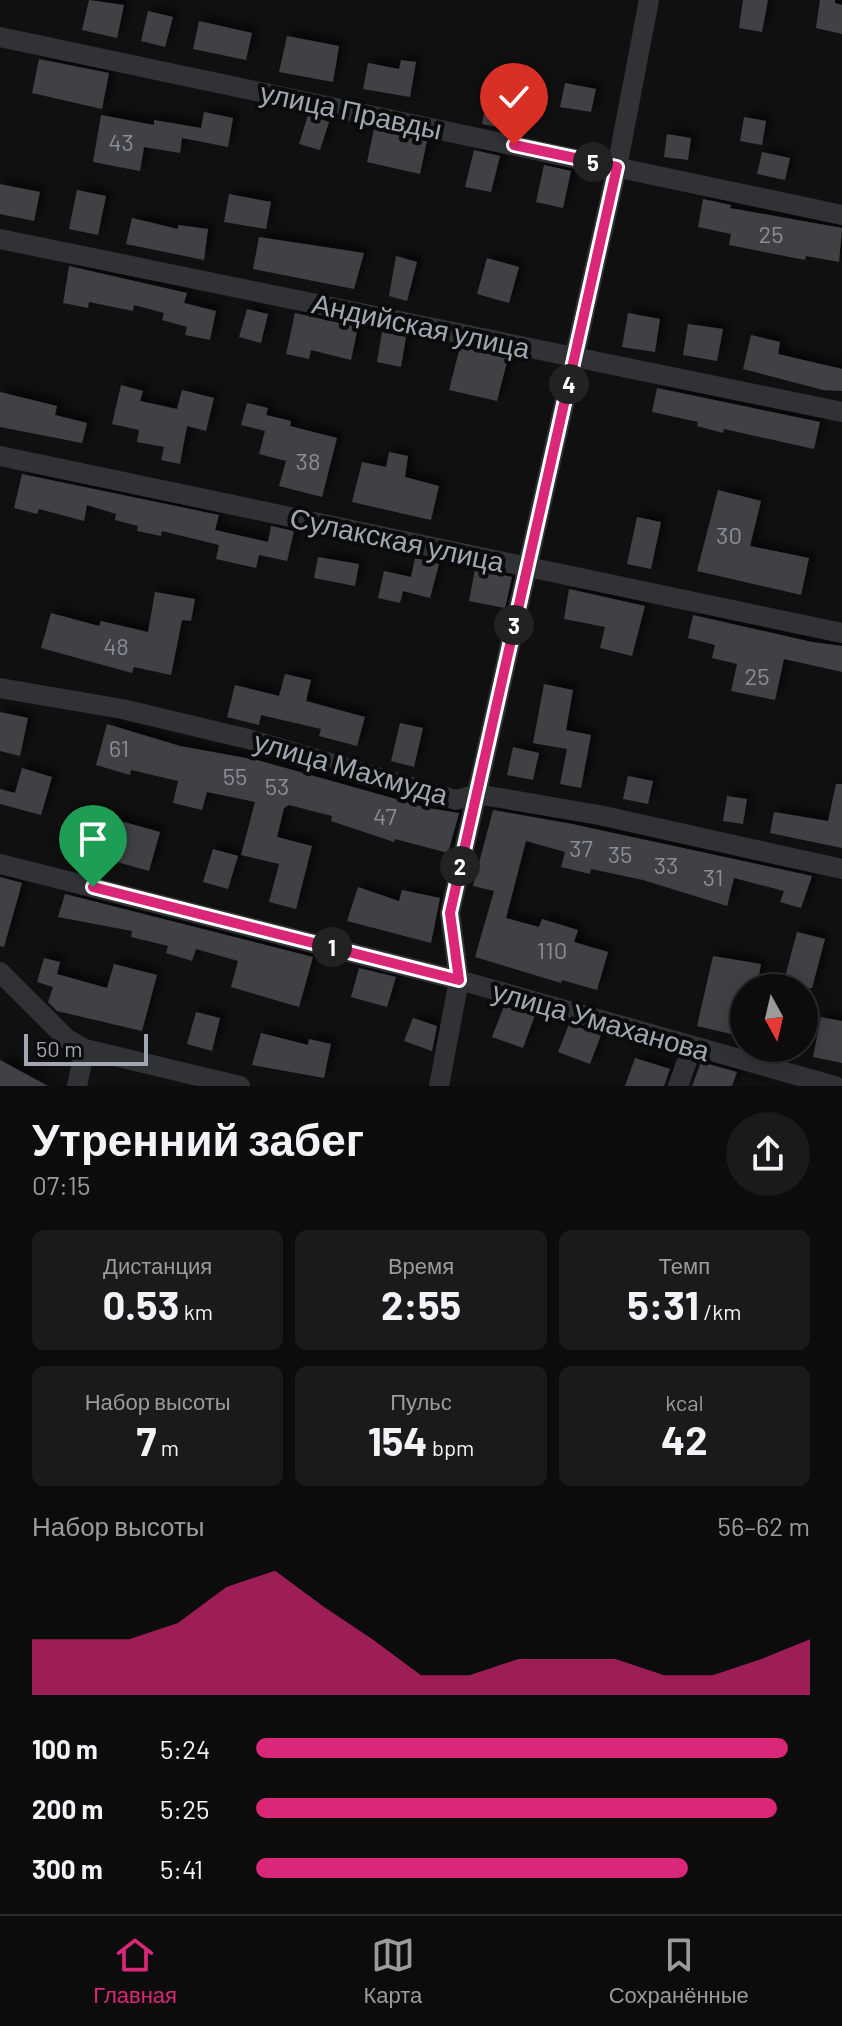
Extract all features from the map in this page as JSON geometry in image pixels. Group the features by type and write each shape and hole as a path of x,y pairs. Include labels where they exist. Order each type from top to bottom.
{"street":[{"name":"улица Умаханова","path":"439,1086 459,980 450,913 617,167 649,0"},
{"name":"улица Правды","path":"0,37 842,215"},
{"name":"Андийская улица","path":"0,239 842,412"},
{"name":"Сулакская улица","path":"0,456 842,633"},
{"name":"улица Махмуда","path":"0,688 122,709 248,739 456,800 477,794 599,815 842,869"},
{"name":"улица Умаханова","path":"0,864 459,980 835,1086"},
{"path":"0,972 67,1039 85,1049 240,1086"},
{"path":"678,1086 692,1047"},
{"path":"77,1086 85,1049"}],"building":[{"path":"89,0 124,5 117,38 82,30"},
{"path":"743,0 768,0 762,32 739,28"},
{"path":"820,0 835,0 835,3 842,5 842,34 816,28"},
{"path":"148,11 173,17 165,47 141,41"},
{"path":"199,21 252,33 246,60 193,49"},
{"path":"287,36 339,46 333,82 279,72"},
{"path":"39,59 109,73 102,109 32,93"},
{"path":"401,60 416,62 410,97 363,89 368,63 399,69"},
{"path":"565,83 596,89 591,112 560,107"},
{"path":"488,92 518,98 512,130 482,124"},
{"path":"204,112 233,118 228,147 182,138 180,153 144,147 140,171 93,162 101,115 154,125 154,120 201,128"},
{"path":"308,115 329,122 320,150 299,144"},
{"path":"744,117 766,121 762,145 740,141"},
{"path":"374,129 427,141 420,174 367,162"},
{"path":"667,134 691,138 688,160 664,157"},
{"path":"474,150 500,156 491,192 465,187"},
{"path":"762,152 790,158 785,180 757,174"},
{"path":"544,165 571,171 563,208 536,202"},
{"path":"0,184 40,192 34,221 0,214"},
{"path":"77,190 106,196 98,235 69,229"},
{"path":"229,194 271,202 266,229 224,222"},
{"path":"703,199 731,205 730,208 842,228 839,262 806,256 805,260 729,245 731,234 698,227"},
{"path":"132,218 178,229 178,225 208,229 204,260 126,244"},
{"path":"259,237 364,253 354,289 253,269"},
{"path":"396,256 417,262 407,301 389,296"},
{"path":"487,258 519,267 509,303 477,294"},
{"path":"69,266 187,293 184,303 216,311 210,340 185,335 187,327 162,320 164,313 134,305 133,311 89,302 88,308 63,303"},
{"path":"247,309 268,314 261,343 239,337"},
{"path":"295,313 358,327 351,360 311,350 309,359 286,354"},
{"path":"628,313 660,319 655,352 622,347"},
{"path":"688,324 723,329 717,361 683,355"},
{"path":"382,332 406,337 401,367 377,362"},
{"path":"751,335 780,342 778,354 842,369 842,391 823,390 743,369"},
{"path":"460,347 508,358 497,401 449,390"},
{"path":"121,385 143,391 140,401 177,409 182,390 214,398 206,431 187,426 180,464 161,460 164,447 137,442 139,430 112,424"},
{"path":"657,388 820,422 814,449 724,429 723,433 697,426 698,422 652,412"},
{"path":"0,392 57,406 55,415 87,423 82,443 0,427"},
{"path":"247,403 268,408 266,415 291,421 290,426 337,438 322,497 279,486 286,461 259,454 265,431 241,425"},
{"path":"389,452 408,456 405,477 439,486 431,520 352,502 362,462 386,467"},
{"path":"22,474 219,515 215,530 268,542 271,526 294,531 287,561 259,555 256,568 216,559 219,545 162,531 161,536 137,531 138,526 115,520 116,514 87,505 84,521 39,509 37,514 14,508"},
{"path":"718,490 761,501 750,546 809,558 801,595 697,571"},
{"path":"637,517 661,522 651,569 627,564"},
{"path":"318,557 359,564 355,586 314,578"},
{"path":"415,558 439,564 430,598 403,591 400,603 378,598 384,571 411,577"},
{"path":"475,569 512,577 505,608 469,601"},
{"path":"569,589 645,606 632,656 600,648 605,627 564,619"},
{"path":"155,592 195,599 191,621 182,620 171,675 134,667 132,673 41,648 51,613 99,626 101,621 148,632"},
{"path":"693,615 842,646 842,672 784,659 775,700 731,691 737,664 712,658 715,645 688,638"},
{"path":"285,674 311,680 306,701 365,717 357,746 319,736 321,729 261,715 259,725 227,717 235,685 279,696"},
{"path":"544,684 573,690 566,730 591,735 581,788 560,784 567,749 533,743"},
{"path":"0,712 28,718 20,756 0,751"},
{"path":"400,723 423,728 414,767 391,761"},
{"path":"107,724 180,746 257,760 428,808 459,813 448,853 395,839 394,842 331,821 332,816 289,805 284,808 277,837 312,846 296,909 269,902 279,864 241,855 255,802 207,792 202,810 173,803 178,781 131,770 130,775 96,765"},
{"path":"513,747 539,753 533,780 507,775"},
{"path":"22,768 52,777 41,815 0,804 0,789 15,793"},
{"path":"628,776 653,781 648,804 623,799"},
{"path":"836,784 842,784 842,848 770,833 774,812 828,821"},
{"path":"727,796 747,799 743,824 723,821"},
{"path":"493,810 812,876 801,908 780,902 784,891 734,878 727,906 643,880 591,869 590,874 561,867 565,852 526,841 506,918 539,927 542,919 578,930 574,942 608,952 597,990 562,980 561,983 475,957 494,891 473,886"},
{"path":"84,811 160,832 149,871 75,850"},
{"path":"213,849 238,856 228,889 203,882"},
{"path":"0,877 22,883 4,947 0,946"},
{"path":"358,887 399,901 402,890 440,898 431,943 347,921"},
{"path":"65,894 313,957 299,1007 231,987 238,961 196,949 192,961 166,953 168,946 131,937 132,931 58,917"},
{"path":"797,932 825,939 816,974 786,974"},
{"path":"713,956 761,964 759,974 730,974 730,1034 697,1026"},
{"path":"44,958 60,962 57,974 107,988 114,964 157,975 142,1031 57,1011 48,1002 53,987 37,982"},
{"path":"359,968 396,977 387,1007 351,997"},
{"path":"504,1006 535,1015 523,1048 492,1037"},
{"path":"196,1012 220,1018 212,1051 187,1044"},
{"path":"821,1017 842,1021 842,1063 818,1058"},
{"path":"413,1018 437,1026 432,1051 404,1041"},
{"path":"569,1024 601,1035 590,1064 558,1052"},
{"path":"261,1033 308,1045 309,1039 331,1044 324,1078 252,1065"},
{"path":"635,1058 670,1069 664,1086 625,1086"},
{"path":"0,1060 48,1086 0,1086"},
{"path":"701,1062 737,1072 732,1086 692,1086"}],"route":[{"path":"93,887 459,980 450,913 617,167 514,145"}]}
